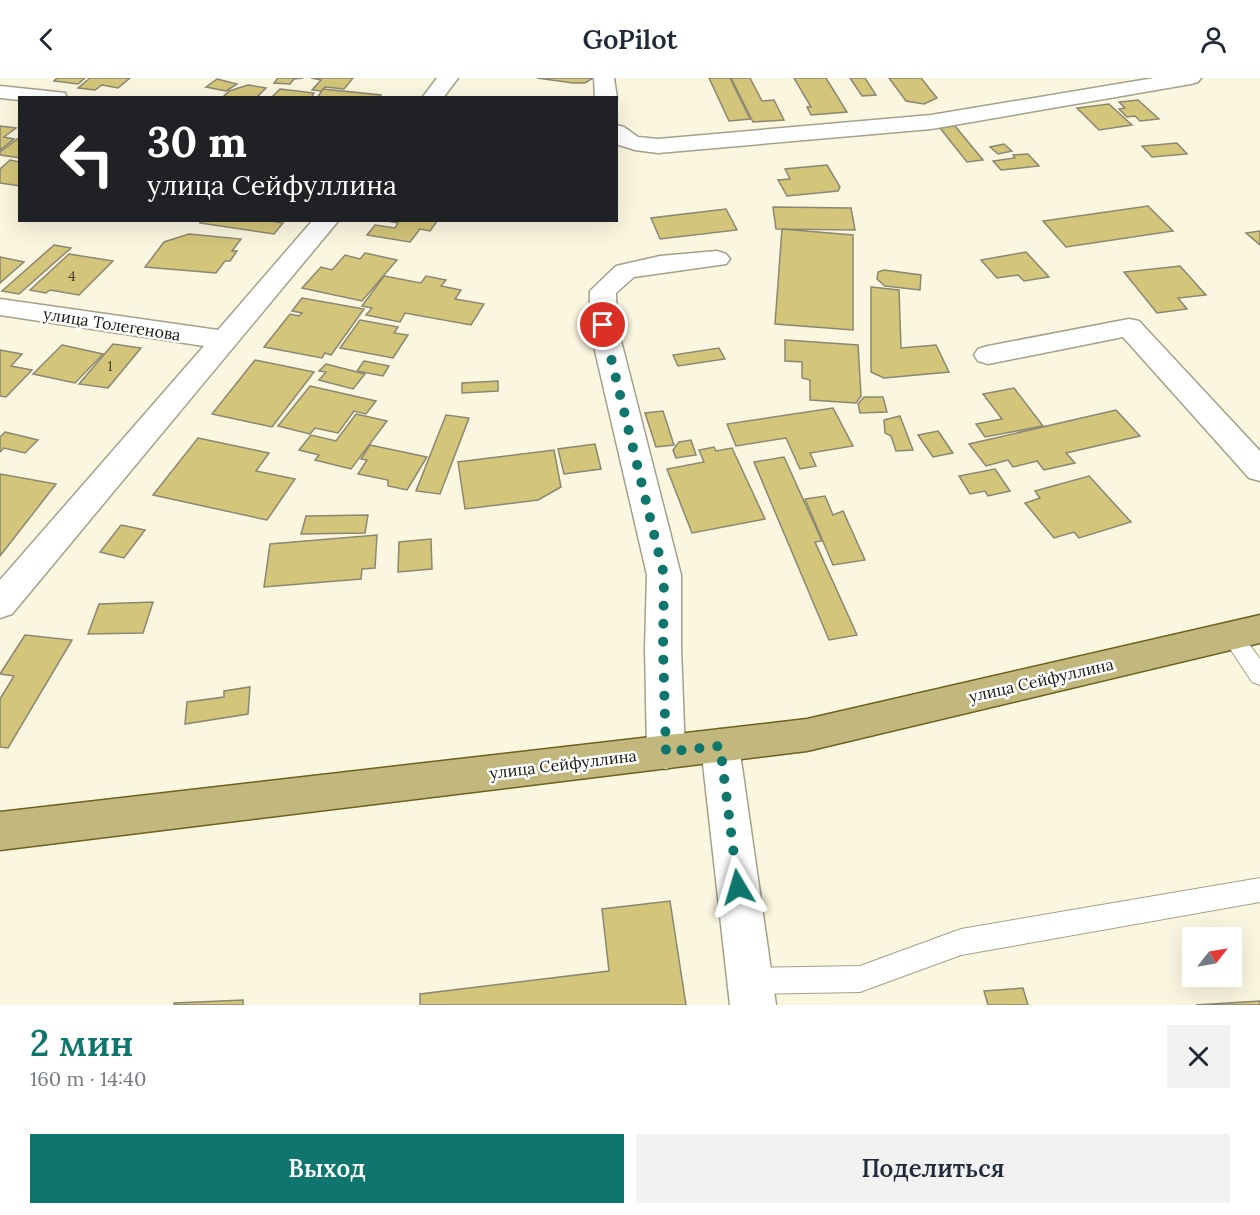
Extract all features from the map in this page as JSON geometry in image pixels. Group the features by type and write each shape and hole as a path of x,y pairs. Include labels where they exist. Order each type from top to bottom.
{"main road":[{"name":"улица Сейфуллина","path":"0,831 807,735 1246,632"}],"street":[{"path":"434,96 448,78"},
{"path":"604,78 606,96"},
{"path":"618,134 625,141 636,145 658,146 931,122 1191,78"},
{"path":"0,92 38,96"},
{"path":"0,604 325,222"},
{"path":"666,752 663,648 664,575 603,325 603,291 625,271 660,264 717,259"},
{"name":"улица Толегенова","path":"0,307 224,340"},
{"path":"988,356 1129,327 1260,470"},
{"path":"720,746 752,993"}],"lane":[{"path":"1246,632 1260,676"},
{"path":"752,993 860,979 961,942 1260,891"}],"building":[{"path":"57,78 85,78 78,84 54,81"},
{"path":"90,78 130,78 118,88 102,85 95,90 78,88"},
{"path":"278,78 303,78 294,79 290,84 274,83"},
{"path":"311,78 353,78 344,89 325,87 322,91 312,90 321,80"},
{"path":"537,78 593,78 585,83 573,83"},
{"path":"709,78 730,78 750,119 729,121"},
{"path":"731,78 750,78 762,101 774,100 784,120 753,122"},
{"path":"794,78 826,78 847,112 811,115 807,107 811,107"},
{"path":"850,78 865,78 876,95 862,96"},
{"path":"889,78 921,78 937,98 924,104 906,101"},
{"path":"217,79 237,84 226,91 206,87"},
{"path":"248,85 266,88 258,96 224,96 229,91"},
{"path":"280,89 314,93 312,96 273,96"},
{"path":"323,89 381,95 381,96 318,96"},
{"path":"1138,100 1159,119 1140,121 1135,116 1127,117 1119,109 1125,108 1119,102"},
{"path":"1109,104 1132,125 1099,130 1077,108"},
{"path":"0,126 16,128 4,137 14,139 0,150"},
{"path":"955,126 983,160 967,162 940,128"},
{"path":"18,138 18,158 0,155 0,152"},
{"path":"1177,143 1187,154 1152,157 1142,146"},
{"path":"1004,144 1012,151 998,154 990,147"},
{"path":"1028,154 1039,166 1001,170 993,161 1015,158 1013,155"},
{"path":"10,160 18,162 18,186 0,183 0,169"},
{"path":"827,165 840,187 838,191 787,196 778,180 790,179 785,169"},
{"path":"1148,206 1173,231 1066,247 1043,221"},
{"path":"773,207 851,208 855,230 776,229"},
{"path":"726,209 737,230 660,239 651,218"},
{"path":"277,222 283,223 274,234 200,223"},
{"path":"393,222 437,222 430,231 420,229 410,242 367,235 375,225 395,228 398,223"},
{"path":"782,229 853,235 853,330 775,324"},
{"path":"1260,231 1260,245 1246,233"},
{"path":"189,234 241,239 232,251 237,251 230,261 225,261 216,273 145,267 164,242"},
{"path":"54,245 71,248 19,294 2,291"},
{"path":"1026,252 1049,277 1024,281 1018,275 997,278 981,260"},
{"path":"365,253 397,260 362,301 302,288 321,267 332,270 345,255 360,259"},
{"path":"69,254 113,261 79,295 50,290 46,293 30,290"},
{"path":"0,257 24,262 0,283"},
{"path":"1180,266 1206,295 1178,298 1187,309 1157,313 1124,272"},
{"path":"884,270 921,275 920,290 885,286 877,279 878,272"},
{"path":"384,276 421,283 426,276 446,280 441,286 461,290 455,299 484,304 471,325 405,313 400,322 366,315 372,308 362,306"},
{"path":"871,287 899,290 901,348 936,345 949,372 884,378 871,372"},
{"path":"302,298 364,309 331,355 325,353 322,358 264,347 290,314 299,316 302,313 292,311"},
{"path":"360,320 398,327 394,333 408,335 393,358 340,348"},
{"path":"785,340 858,345 861,396 856,403 810,400 810,380 802,378 802,362 785,361"},
{"path":"113,344 141,348 108,388 79,384"},
{"path":"62,345 103,354 75,383 33,374"},
{"path":"719,348 725,359 678,366 673,355"},
{"path":"0,350 22,354 11,366 32,370 6,397 0,396"},
{"path":"255,360 314,372 272,427 212,414"},
{"path":"364,361 389,366 383,376 357,371"},
{"path":"326,364 365,374 353,389 319,380 326,372 319,371"},
{"path":"498,381 498,391 462,393 462,383"},
{"path":"310,386 376,401 366,414 354,411 338,433 315,428 310,434 278,426"},
{"path":"1014,388 1043,426 985,437 976,424 1002,419 983,394"},
{"path":"864,397 883,397 887,412 860,413 858,404"},
{"path":"833,408 853,446 810,453 816,466 800,469 786,438 736,446 727,424"},
{"path":"1116,410 1140,436 1066,453 1075,463 1044,470 1037,461 1013,467 1008,460 986,466 969,444"},
{"path":"663,411 674,445 656,447 645,413"},
{"path":"356,414 387,421 351,469 315,460 319,455 299,450 311,435 336,441"},
{"path":"446,415 469,418 440,494 416,491"},
{"path":"900,416 913,450 896,451 891,436 885,433 884,420"},
{"path":"938,431 953,453 933,457 918,435"},
{"path":"5,432 38,440 25,453 4,448 0,452 0,437"},
{"path":"198,438 269,453 256,471 295,479 267,520 153,495"},
{"path":"691,440 696,455 676,458 673,450 679,442"},
{"path":"595,444 601,469 564,474 558,449"},
{"path":"370,445 427,457 407,490 388,486 388,480 358,474 367,460 361,459"},
{"path":"714,447 716,451 732,448 765,519 692,533 667,469 704,462 699,450"},
{"path":"554,450 561,487 538,500 465,509 458,462"},
{"path":"784,457 822,541 815,542 857,635 829,640 754,462"},
{"path":"995,469 1010,491 988,496 985,491 970,494 959,476"},
{"path":"0,474 56,484 0,556"},
{"path":"1089,476 1131,522 1079,538 1074,532 1054,538 1025,503 1040,498 1035,491"},
{"path":"825,496 833,515 843,511 865,560 833,565 805,499"},
{"path":"368,515 365,533 301,534 306,516"},
{"path":"121,525 145,530 124,558 100,552"},
{"path":"377,535 375,568 362,569 361,579 264,587 270,544"},
{"path":"431,539 432,569 398,572 399,542"},
{"path":"153,602 143,633 88,634 99,604"},
{"path":"25,635 72,640 8,748 0,747 0,699 14,676 0,674"},
{"path":"250,687 248,714 185,724 187,702 224,697 224,691"},
{"path":"670,901 686,1005 420,1005 420,994 609,971 602,909"},
{"path":"1023,988 1028,1005 988,1005 984,991"},
{"path":"243,1000 243,1005 174,1005 174,1003"},
{"path":"1260,1001 1260,1005 1196,1005"}],"route":[{"path":"603,325 664,575 663,648 666,752 720,746 738,887"}]}
